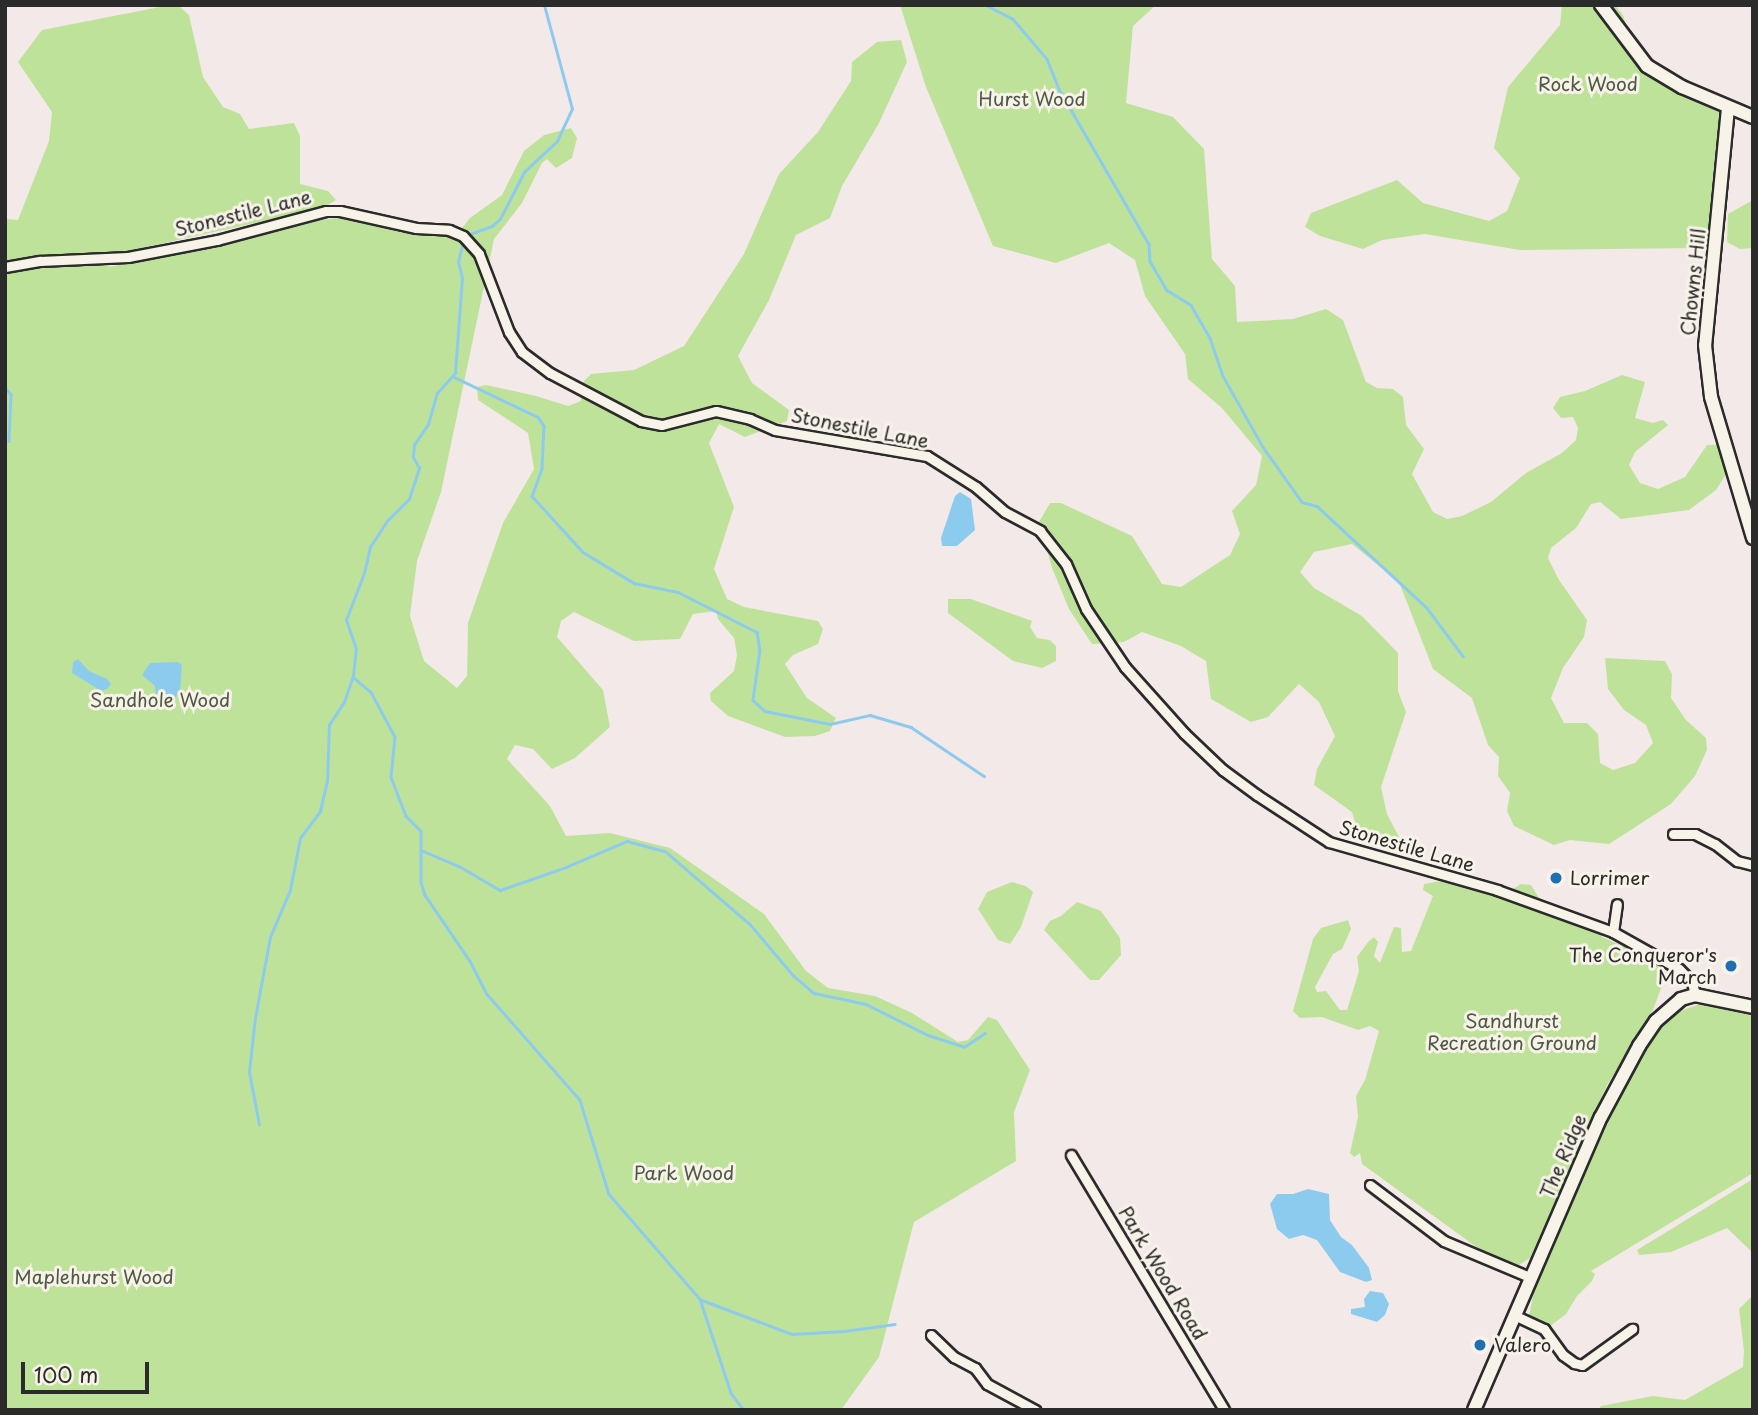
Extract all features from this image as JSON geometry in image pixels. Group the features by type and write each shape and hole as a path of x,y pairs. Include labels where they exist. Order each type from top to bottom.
{"street":[{"path":"1601,5 1647,66 1728,108 1753,117"},
{"name":"Chowns Hill","path":"1728,108 1705,345 1712,397 1753,538"},
{"name":"Stonestile Lane","path":"5,267 40,261 128,257 217,240 326,211 340,211 406,227 449,230 463,236 479,254 509,332 522,352 556,377 641,421 662,425 716,411 750,419 775,430 927,456 976,487 1005,512 1040,531 1066,565 1086,608 1125,667 1184,733 1223,770 1257,795 1337,845 1497,890 1613,932 1650,950 1684,973 1692,982 1695,995"},
{"path":"1673,834 1695,835 1706,839 1737,861 1753,865"},
{"path":"1613,932 1617,904"},
{"path":"1695,995 1753,1007"},
{"name":"The Ridge","path":"1474,1410 1618,1082 1656,1021 1669,1007 1695,995"},
{"name":"Park Wood Road","path":"1071,1155 1224,1410"},
{"path":"1370,1185 1444,1241 1532,1278"},
{"path":"1516,1316 1544,1329 1563,1355 1574,1363 1581,1364 1632,1329"},
{"path":"931,1335 954,1357 979,1372 986,1384 1035,1410"}],"green space":[{"path":"178,5 189,15 203,77 223,107 240,114 249,129 294,123 300,136 300,184 328,191 336,200 326,206 306,211 305,222 344,217 402,233 441,233 455,237 470,218 502,195 524,151 544,135 571,128 577,138 572,158 556,168 547,159 542,163 522,203 494,239 441,492 417,561 410,616 424,661 457,688 467,676 468,623 503,523 534,469 528,433 478,400 477,387 486,385 568,406 581,401 581,384 591,374 634,370 684,346 744,254 779,174 818,132 851,81 852,62 877,42 901,40 907,62 879,123 842,186 830,218 796,235 769,300 738,356 752,383 789,410 787,421 745,437 719,424 709,443 734,507 714,569 727,599 744,607 818,621 823,629 818,644 793,655 785,664 807,698 836,718 830,731 815,736 785,737 728,716 711,701 710,693 734,671 737,655 734,638 718,619 716,611 693,614 680,639 634,641 574,612 561,621 557,637 603,690 610,727 575,758 552,769 533,749 515,745 507,759 550,806 566,836 610,833 670,848 764,914 806,971 828,988 875,996 912,1013 958,1042 968,1040 988,1017 997,1020 1030,1070 1014,1112 1016,1161 914,1222 879,1357 841,1410 5,1410 5,219 18,220 49,141 52,112 18,62 42,30","holes":["269,220 274,229 216,248 108,267 128,251"]},
{"name":"Hurst Wood","path":"900,5 1156,5 1133,26 1126,103 1173,117 1204,149 1212,259 1235,286 1237,322 1293,319 1326,309 1343,320 1366,382 1377,388 1393,389 1403,397 1406,425 1424,449 1412,474 1433,512 1447,519 1462,516 1491,502 1526,473 1562,453 1576,440 1578,428 1573,417 1561,418 1553,408 1560,397 1585,391 1622,375 1645,382 1635,418 1653,423 1663,420 1668,425 1635,452 1629,465 1640,483 1658,489 1685,477 1707,445 1723,445 1728,471 1716,490 1689,510 1621,519 1600,502 1591,504 1576,528 1551,548 1548,558 1559,580 1587,620 1584,637 1563,668 1551,698 1564,723 1587,723 1598,734 1600,763 1613,770 1635,763 1653,743 1646,725 1624,710 1608,689 1605,658 1665,661 1672,674 1671,698 1686,720 1706,738 1707,750 1695,776 1671,804 1609,844 1570,840 1554,845 1514,826 1507,811 1510,793 1498,776 1499,757 1488,745 1472,698 1433,669 1399,582 1352,544 1314,552 1300,572 1314,588 1362,616 1398,653 1398,691 1406,712 1381,787 1387,814 1399,837 1394,843 1359,835 1352,812 1314,785 1317,769 1335,736 1319,702 1299,684 1268,717 1251,722 1211,699 1206,661 1181,646 1142,632 1124,642 1092,644 1069,609 1052,568 1039,522 1050,503 1061,503 1132,536 1162,584 1181,587 1230,555 1240,534 1232,511 1256,485 1262,456 1222,408 1188,379 1185,354 1145,296 1135,260 1109,243 1056,263 993,246 926,87"},
{"name":"Rock Wood","path":"1562,5 1615,5 1623,15 1631,42 1667,72 1717,95 1721,114 1713,239 1696,248 1520,250 1425,234 1382,240 1363,249 1320,236 1305,227 1311,213 1397,180 1423,203 1489,221 1507,211 1520,178 1494,148 1508,87 1560,25"},
{"path":"1753,200 1753,248 1740,249 1727,242 1728,214"},
{"path":"948,599 971,599 1032,621 1030,627 1037,638 1050,640 1056,646 1056,661 1042,668 1013,661 948,613"},
{"name":"Sandhurst Recreation Ground","path":"1469,876 1491,887 1510,891 1521,884 1531,885 1539,898 1600,925 1602,937 1648,957 1667,972 1653,1010 1607,1085 1530,1258 1519,1265 1493,1257 1475,1246 1362,1164 1360,1153 1354,1157 1350,1153 1358,1117 1356,1096 1365,1080 1379,1031 1370,1026 1358,1030 1322,1017 1300,1018 1293,1011 1313,939 1321,928 1348,920 1351,929 1342,949 1333,954 1315,987 1317,992 1326,991 1340,1010 1347,1010 1359,971 1357,957 1368,942 1374,937 1378,942 1374,956 1380,963 1394,927 1401,928 1402,952 1411,951 1433,896 1423,890 1424,884"},
{"path":"1012,882 1026,886 1033,892 1021,927 1010,944 998,940 978,909 987,892"},
{"path":"1077,902 1101,911 1120,938 1121,955 1099,980 1090,980 1044,930 1050,921 1061,916"},
{"path":"1700,1004 1753,1012 1753,1173 1591,1271 1595,1274 1592,1281 1577,1296 1566,1314 1549,1327 1538,1326 1529,1316 1536,1281 1585,1160 1650,1035 1669,1015"},
{"path":"1753,1179 1753,1253 1727,1228 1671,1252 1639,1255 1637,1250"},
{"path":"1753,1295 1753,1410 1598,1410 1601,1406 1653,1396 1685,1400 1743,1367 1739,1309"}],"water":[{"path":"960,492 971,499 975,530 957,546 942,546 941,538 955,496"},
{"path":"78,659 89,671 107,679 111,684 107,689 101,691 72,673 73,662"},
{"path":"178,662 182,665 180,691 174,700 163,704 156,699 155,686 142,675 150,663"},
{"path":"1308,1189 1329,1194 1330,1220 1341,1237 1352,1245 1369,1268 1372,1280 1366,1282 1340,1272 1317,1240 1303,1235 1289,1239 1277,1229 1270,1204 1277,1194 1293,1194"},
{"path":"1370,1291 1383,1293 1389,1304 1385,1315 1377,1322 1351,1314 1351,1309 1365,1307 1364,1299"}],"waterway":[{"path":"470,234 492,226 500,219 524,172 557,141 572,109 544,5"},
{"path":"986,5 1013,19 1047,59 1059,89 1149,244 1150,261 1167,290 1191,305 1210,338 1223,376 1263,447 1302,502 1317,506 1427,608 1463,656"},
{"path":"259,1125 249,1072 255,1018 270,937 290,890 300,838 320,811 327,781 329,725 344,702 353,676 356,649 346,620 364,573 370,547 387,521 409,499 419,468 413,457 414,445 428,424 437,393 455,373 462,278 458,262 462,246"},
{"path":"454,377 538,417 544,426 542,469 532,496 583,552 634,583 678,592 757,632 760,650 753,700 765,711 830,724 870,715 911,727 984,776"},
{"path":"5,388 11,394 9,441"},
{"path":"353,677 371,692 395,737 391,777 406,816 421,831 421,882 425,895 470,961 487,994 580,1100 609,1194 700,1299 731,1393 744,1410"},
{"path":"423,851 459,866 500,890 566,867 627,841 665,851 750,924 793,975 814,993 866,1004 928,1035 964,1047 985,1033"},
{"path":"702,1300 792,1334 895,1324"}],"place":[{"name":"Lorrimer","path":"1556,878"},
{"name":"The Conqueror's March","path":"1731,966"},
{"name":"Valero","path":"1480,1345"}],"park label":[{"name":"Sandhole Wood","path":"160,700"},
{"name":"Park Wood","path":"684,1173"},
{"name":"Maplehurst Wood","path":"94,1277"}]}
